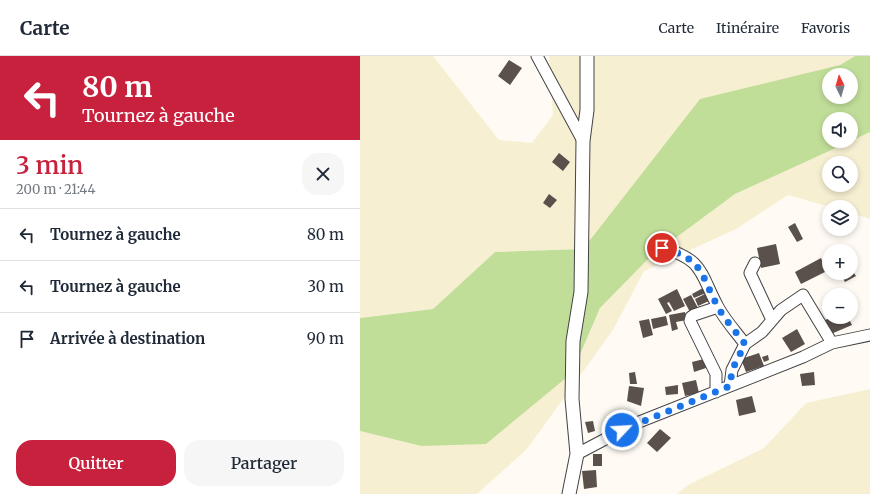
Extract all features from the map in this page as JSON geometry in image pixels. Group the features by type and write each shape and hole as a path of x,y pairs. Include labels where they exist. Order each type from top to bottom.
{"street":[{"path":"537,56 583,140"},
{"path":"569,494 576,454 572,373 573,341 581,292 583,140 587,110 586,56"},
{"path":"662,248 684,254 694,262 702,273 718,307 745,344"},
{"path":"755,263 750,272 772,320"},
{"path":"730,386 734,365 745,344 762,332 788,304 803,295 832,343"},
{"path":"716,392 716,374 690,321 691,317 694,315 718,307"},
{"path":"576,454 634,424 803,358 832,343 870,335"}],"shaded area":[{"path":"360,56 433,56 499,140 532,143 553,115 549,56 855,56 836,68 822,68 822,78 583,249 495,252 433,309 360,318"},
{"path":"870,132 870,219 858,215 858,200 822,200 822,205 788,195 736,229 644,271 613,330 527,449 477,494 360,494 360,431 421,446 572,373 600,308 656,251 735,194 835,148 858,148 858,138"},
{"path":"870,389 870,494 677,494 688,485 764,448 806,403"}],"green space":[{"path":"855,56 870,56 870,132 858,138 858,112 822,112 822,148 836,148 735,194 656,251 600,308 572,373 486,444 421,446 360,431 360,318 433,309 495,252 583,249 700,99 822,69 822,104 858,104 858,68 828,68 840,65"}],"building":[{"path":"509,60 522,68 510,85 498,76"},
{"path":"559,153 570,162 563,171 552,162"},
{"path":"549,194 557,200 550,208 543,203"},
{"path":"795,223 803,239 797,242 788,227"},
{"path":"776,244 780,264 761,268 757,248"},
{"path":"821,258 822,274 801,284 795,272"},
{"path":"703,288 706,293 694,298 692,294"},
{"path":"677,289 685,306 674,311 669,302 667,303 672,311 666,314 658,299"},
{"path":"705,294 709,301 698,306 695,299"},
{"path":"691,295 698,308 690,312 683,299"},
{"path":"685,312 687,320 676,322 678,329 672,331 669,315"},
{"path":"666,316 668,325 653,329 651,319"},
{"path":"649,319 653,335 643,338 639,321"},
{"path":"827,324 852,325 831,334"},
{"path":"797,329 805,344 791,352 782,338"},
{"path":"759,353 764,366 746,372 741,359"},
{"path":"768,355 769,360 764,362 762,357"},
{"path":"704,359 706,368 694,372 692,362"},
{"path":"635,372 637,384 630,384 629,373"},
{"path":"814,372 815,385 802,386 800,374"},
{"path":"696,380 699,393 685,396 682,383"},
{"path":"678,385 678,394 666,395 665,387"},
{"path":"629,386 644,388 641,406 627,401"},
{"path":"752,396 756,412 739,416 736,400"},
{"path":"593,421 595,431 588,433 585,422"},
{"path":"660,429 671,438 657,452 647,443"},
{"path":"593,454 602,454 602,466 593,466"},
{"path":"596,470 597,487 584,489 582,471"}],"route":[{"path":"622,430 730,386 732,370 745,344 727,322 702,273 694,262 684,254 662,248"}]}
